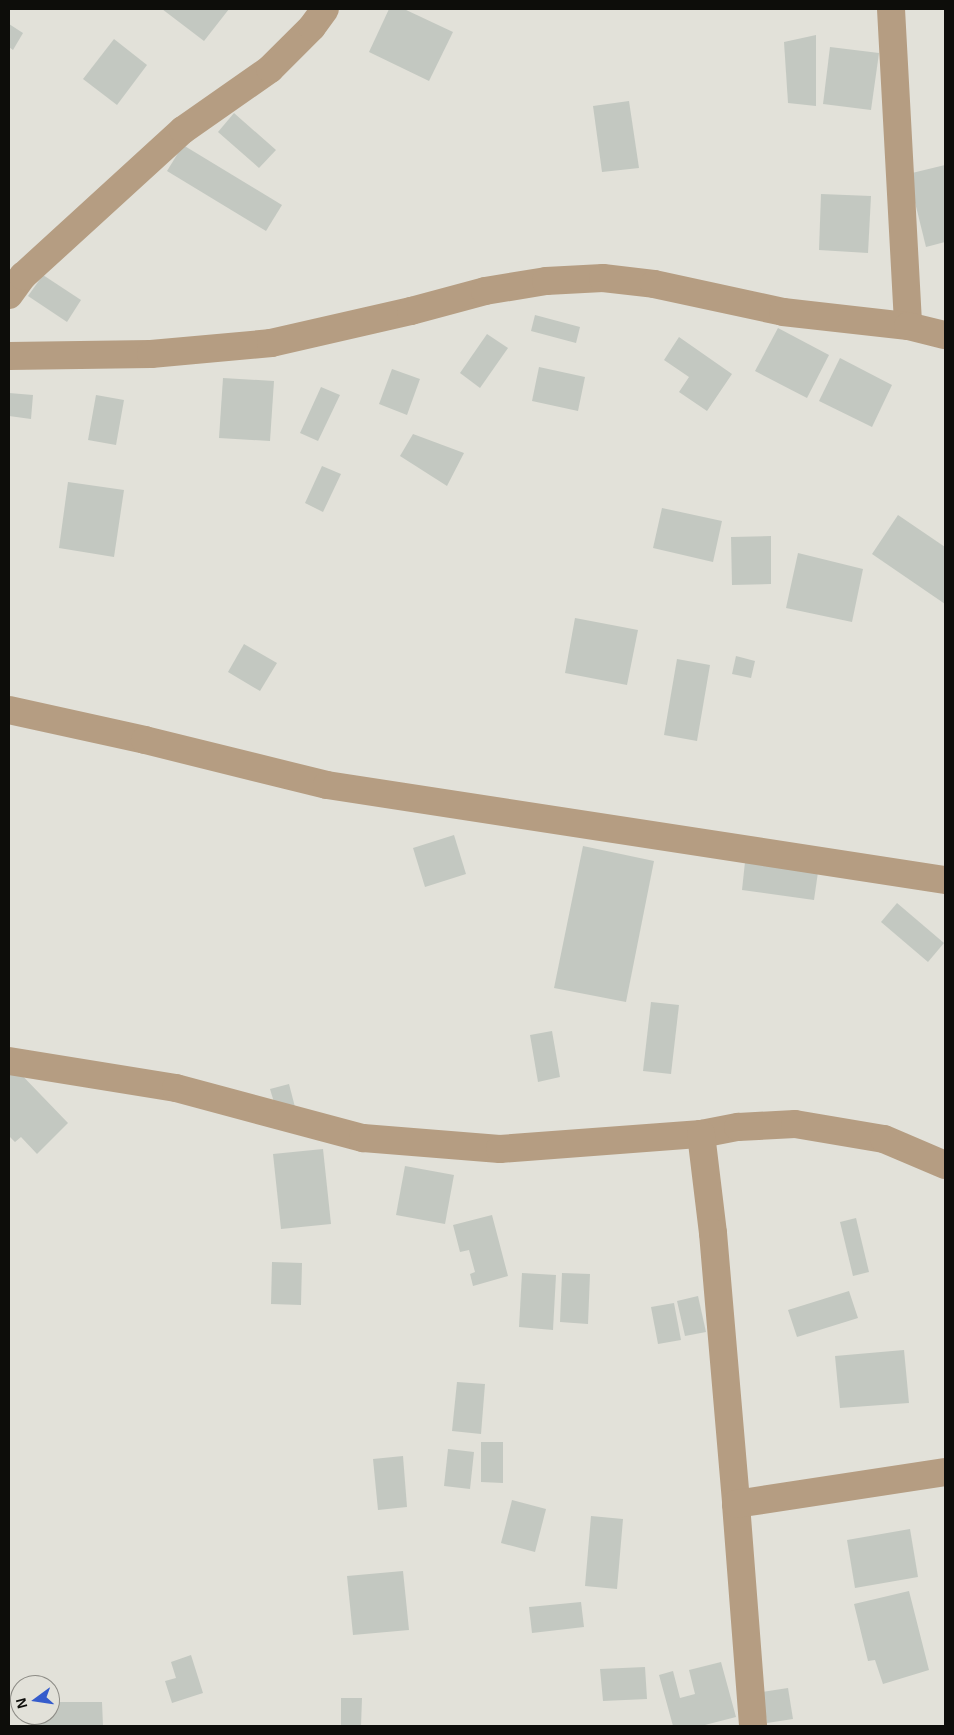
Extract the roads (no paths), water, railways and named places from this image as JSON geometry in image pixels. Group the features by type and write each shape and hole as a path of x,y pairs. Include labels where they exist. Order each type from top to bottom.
{"street":[{"path":"9,295 30,269 183,130 270,69 312,27 325,9"},
{"path":"892,9 908,326"},
{"path":"9,356 151,354 271,343 411,312 485,291 546,281 603,278 654,284 782,312 908,326 945,335"},
{"path":"9,710 145,740 327,785 945,880"},
{"path":"9,1062 176,1088 363,1138 500,1149 701,1134 738,1128 795,1124 884,1139 945,1165"},
{"path":"701,1134 713,1234 753,1726"},
{"path":"736,1504 945,1472"}]}
